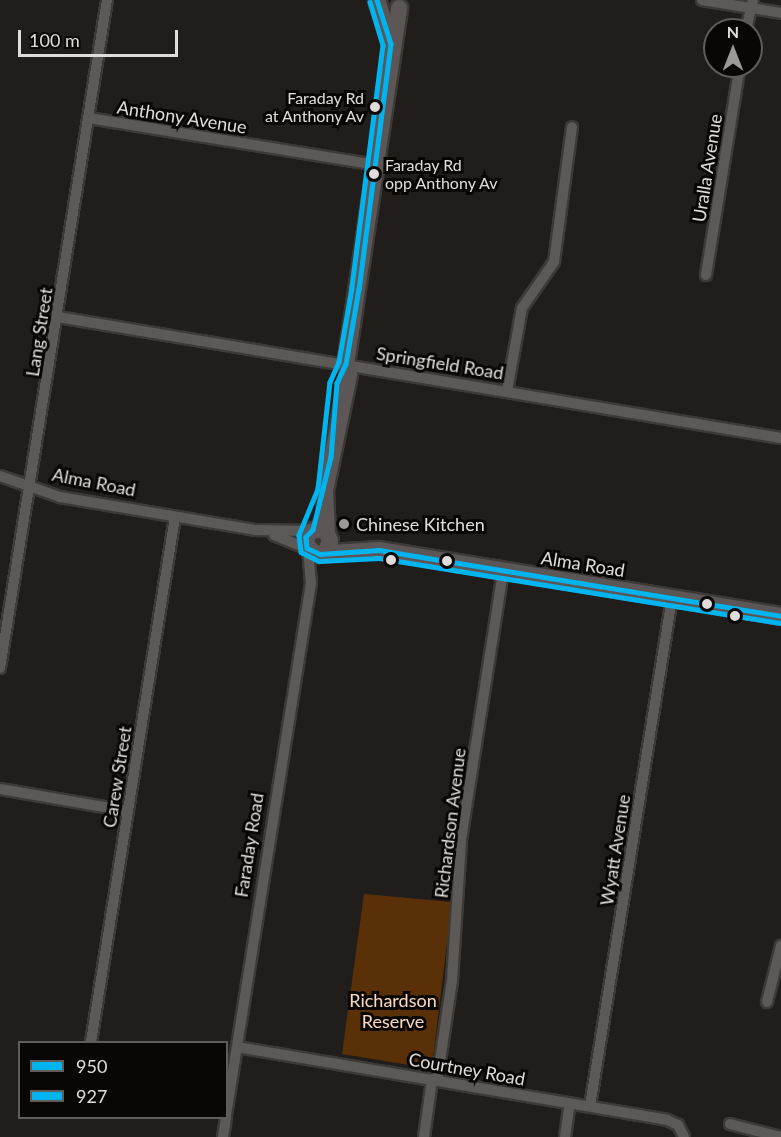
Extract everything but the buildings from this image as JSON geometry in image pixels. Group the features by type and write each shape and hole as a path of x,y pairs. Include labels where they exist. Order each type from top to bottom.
{"main road":[{"name":"Faraday Road","path":"318,541 338,412 339,374 346,364 375,165 391,44 390,4"},
{"name":"Alma Road","path":"318,541 781,616"}],"street":[{"name":"Lang Street","path":"0,668 107,0"},
{"path":"702,0 752,4 781,13"},
{"name":"Uralla Avenue","path":"706,275 738,78"},
{"name":"Anthony Avenue","path":"89,118 375,165"},
{"path":"507,391 522,308 554,262 572,127"},
{"name":"Springfield Road","path":"58,317 781,438"},
{"name":"Alma Road","path":"0,476 53,496 318,541"},
{"name":"Carew Street","path":"91,1041 175,517"},
{"name":"Alma Road","path":"256,530 318,541"},
{"name":"Faraday Road","path":"228,1103 318,541"},
{"name":"Richardson Avenue","path":"424,1137 452,981 464,818 503,571"},
{"name":"Wyatt Avenue","path":"590,1107 672,598"},
{"path":"0,789 128,811"},
{"path":"767,1002 781,946"},
{"name":"Courtney Road","path":"237,1047 674,1122 684,1137"},
{"path":"565,1137 570,1103"},
{"name":"Faraday Road","path":"223,1137 226,1119"},
{"path":"730,1124 781,1137"}],"green space":[{"name":"Richardson Reserve","path":"364,894 452,902 433,1058 427,1068 342,1054"}],"transit line":[{"name":"950","path":"377,0 391,44 359,289 346,364 337,383 331,457 313,530 306,537 307,548 320,554 379,550 781,616"},
{"name":"927","path":"370,2 383,45 352,288 339,362 330,382 318,489 299,535 301,552 319,561 379,558 780,623"}],"place":[{"name":"Faraday Rd at Anthony Av","path":"375,107"},
{"name":"Faraday Rd opp Anthony Av","path":"374,174"},
{"name":"Chinese Kitchen","path":"344,524"}]}
